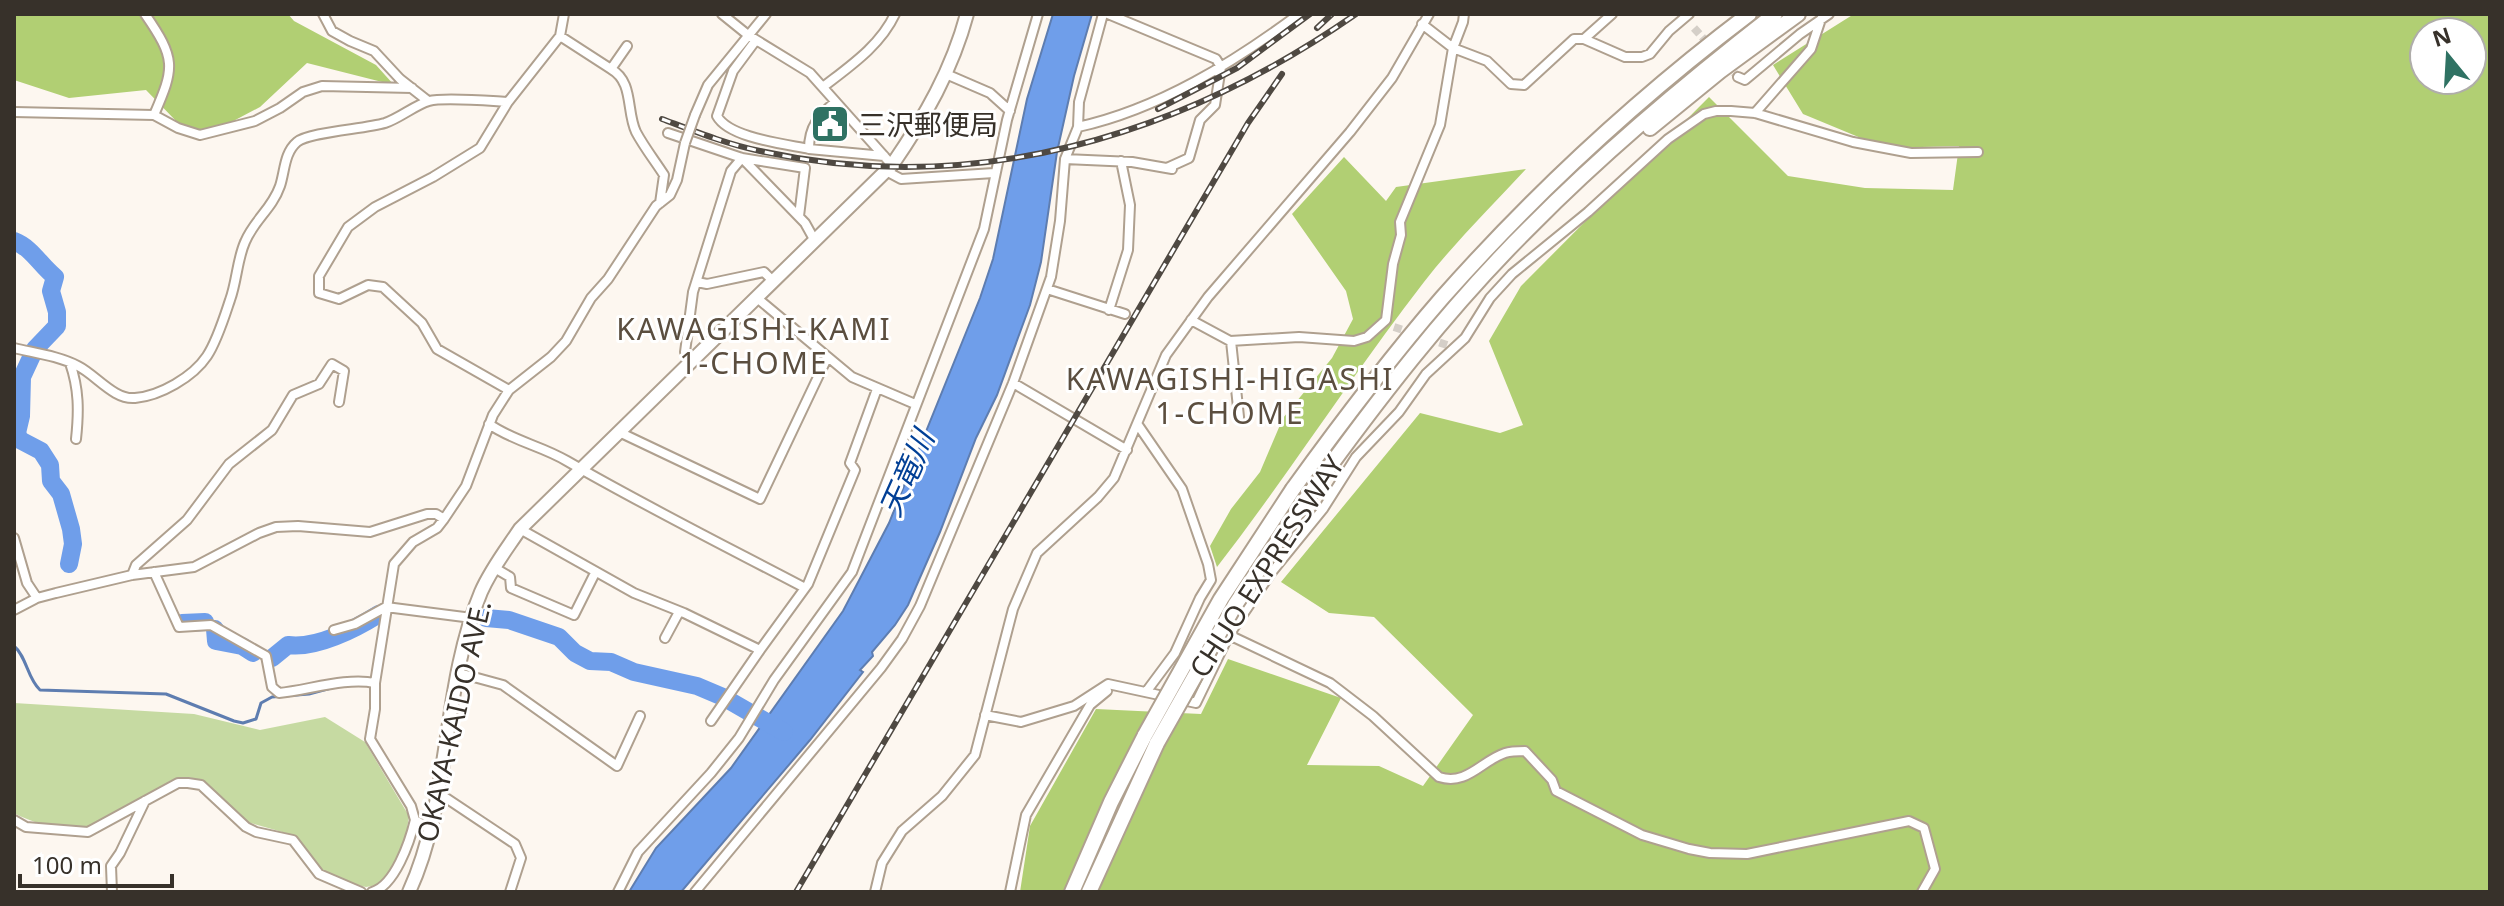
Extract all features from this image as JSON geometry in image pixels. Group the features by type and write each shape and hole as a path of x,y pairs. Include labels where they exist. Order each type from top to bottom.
{"highway":[{"path":"1363,395 1434,298 1513,212 1607,122 1738,14"},
{"name":"CHUO EXPRESSWAY","path":"1089,892 1151,739 1221,599 1293,489 1363,395 1441,300 1559,176 1650,94 1749,14"},
{"name":"CHUO EXPRESSWAY","path":"1072,892 1111,802 1235,605 1373,406 1528,228 1682,88 1775,14"},
{"path":"1466,297 1661,119 1798,14"}],"main road":[{"name":"OKAYA-KAIDO AVE.","path":"409,892 430,829 472,618 493,567 520,529 815,241 888,164 934,100 967,14"}],"street":[{"path":"145,14 161,38 169,61 169,80 154,115"},
{"path":"323,14 332,31 374,51 428,101"},
{"path":"509,390 437,349 422,323 383,287 368,285 339,299 319,293 319,276 337,243 358,217 480,148 508,102 560,36 564,14"},
{"path":"722,14 752,38 810,73 901,179 994,173"},
{"path":"766,14 733,71 717,116 720,122 744,135 888,164"},
{"path":"823,87 871,48 895,14"},
{"path":"618,892 638,852 739,738 774,680 852,572 984,229 994,173 1038,14"},
{"path":"695,892 902,639 920,606 1013,383 1047,289 1060,221 1065,159 1078,127 1079,102 1106,14 1216,59 1221,67 1215,105 1200,120 1189,158 1171,169 1121,161 1065,159"},
{"path":"1078,127 1176,91 1221,67 1299,14"},
{"path":"875,892 882,863 902,831 942,796 975,755 1013,609 1037,553 1098,497 1114,478 1166,355 1191,320 1384,89 1429,14"},
{"path":"1191,320 1231,341 1299,337 1354,341 1367,337 1386,320 1393,264 1401,235 1400,222 1440,125 1453,48 1464,14"},
{"path":"1584,39 1612,14"},
{"path":"1422,24 1453,48 1487,61 1511,84 1524,85 1574,39 1584,39 1625,57 1642,57 1650,54 1669,31 1688,16 1694,28"},
{"path":"1738,77 1745,80 1825,16"},
{"path":"1755,113 1811,49 1825,16"},
{"path":"560,36 622,79 635,129 666,179 660,203"},
{"path":"372,892 388,884 410,839 415,820 411,806 370,739 375,683 394,564 413,542 437,528 444,519 466,486 489,424 509,390 566,341 591,298 608,279 660,203 670,195 677,180 685,143 708,85 752,38"},
{"path":"611,69 627,46"},
{"path":"946,74 990,93 1010,111"},
{"path":"14,112 154,115 200,135 255,121 303,92 322,86 412,88"},
{"path":"14,348 79,366 124,398 151,394 172,386 207,356 231,299 245,242 254,224 269,210 281,185 286,157 294,144 314,135 386,123 405,116 428,101 508,102"},
{"path":"809,149 809,135 815,120 835,102"},
{"path":"985,715 1021,722 1074,706 1108,684 1196,703 1229,635 1271,573 1323,509 1356,457 1399,412 1426,374 1451,347 1465,338 1490,298 1512,274 1588,212 1668,139 1704,114 1716,111 1755,113 1853,142 1911,153 1978,152"},
{"path":"668,133 742,158 805,168 799,216"},
{"path":"742,158 799,216 815,241"},
{"path":"692,362 685,352 697,282 731,171 742,158"},
{"path":"1109,310 1128,250 1130,205 1121,161"},
{"path":"697,282 707,284 764,272 773,281"},
{"path":"1047,289 1125,314"},
{"path":"757,298 852,377 915,404"},
{"path":"1386,320 1394,327"},
{"path":"1231,341 1239,417"},
{"path":"619,432 760,499 827,358"},
{"path":"70,363 79,406 76,439"},
{"path":"132,575 136,565 187,520 229,464 272,430 293,395 319,384 332,364 344,371 339,402"},
{"path":"1013,383 1127,450"},
{"path":"711,721 805,588 855,470 850,463 877,389"},
{"path":"489,424 502,433 549,451 805,588"},
{"path":"1138,425 1182,489 1211,580 1175,653 1146,692"},
{"path":"14,610 37,598 132,575 194,567 276,527 370,532 427,514 436,514 444,519"},
{"path":"520,529 595,573 760,650"},
{"path":"14,538 27,583 37,598"},
{"path":"493,567 510,577 511,588 574,615 595,573"},
{"path":"154,572 179,627 211,625 266,656 272,687 279,693 350,681 375,683"},
{"path":"334,630 355,624 386,607 472,618"},
{"path":"665,638 679,612"},
{"path":"1229,635 1330,683 1373,716 1439,777 1450,781 1466,777 1505,753 1525,751 1552,780 1556,791 1642,835 1689,849 1747,854 1909,821 1924,828 1935,869 1922,892"},
{"path":"459,673 510,690 617,766 640,716"},
{"path":"1010,892 1026,815 1036,795 1090,705 1104,692 1119,685"},
{"path":"14,820 26,827 88,832 178,783 201,785 246,827 293,840 319,874 361,892"},
{"path":"437,792 515,844 521,858 510,892"},
{"path":"112,892 111,866 146,800"},
{"path":"415,820 430,829"}],"green space":[{"path":"14,14 288,14 294,21 376,65 394,85 307,63 260,107 207,135 178,123 146,90 69,98 14,80"},
{"path":"1854,14 2490,14 2490,892 1020,892 1030,826 1096,709 1201,714 1228,659 1341,698 1307,765 1379,766 1423,786 1473,715 1374,617 1329,613 1281,582 1420,413 1500,433 1523,425 1489,341 1521,286 1709,97 1788,176 1865,188 1953,190 1959,146 1885,148 1803,114 1773,65"},
{"path":"1344,157 1386,201 1396,187 1526,169 1424,282 1217,567 1210,546 1231,509 1260,472 1283,418 1332,358 1353,319 1346,291 1292,214"},
{"path":"14,703 194,714 260,730 325,717 365,742 409,816 405,842 387,878 377,885 366,887 344,882 320,869 299,839 247,822 202,780 187,777 172,780 88,827 60,828 31,821 14,813"}],"water":[{"path":"1053,14 1092,14 1057,152 1041,262 1030,305 997,395 976,438 908,605 872,652 873,656 860,670 863,672 810,740 681,892 629,892 656,848 731,768 843,611 889,523 993,259 1027,99"}],"waterway":[{"path":"14,241 31,252 55,277 51,291 57,326 35,349 22,377 21,416 17,433 20,440 41,451 50,465 51,481 61,494 71,529 73,544 69,564"},
{"path":"272,658 288,645 323,641 379,614"},
{"path":"486,618 509,620 559,637 575,653 590,661 611,662 634,672 697,686 723,697 784,732"},
{"path":"182,623 205,622"},
{"path":"215,629 216,641 242,646 253,653"},
{"path":"14,646 40,690 166,694 243,723 256,719 261,703 272,697 309,694 335,687"}],"tunnel":[{"path":"1694,28 1738,77"},
{"path":"1394,327 1447,345"}],"railway":[{"path":"1158,109 1237,68 1310,14"},
{"path":"1317,28 1332,14"},
{"path":"662,119 747,148 840,164 919,167 996,161 1072,146 1146,124 1218,94 1288,57 1356,14"},
{"path":"796,892 1248,123 1282,74"}],"place":[{"name":"三沢郵便局","path":"830,124"}],"district":[{"name":"KAWAGISHI-KAMI 1-CHOME","path":"754,345"},
{"name":"KAWAGISHI-HIGASHI 1-CHOME","path":"1230,395"}],"water label":[{"name":"天竜川","path":"906,473"}]}
